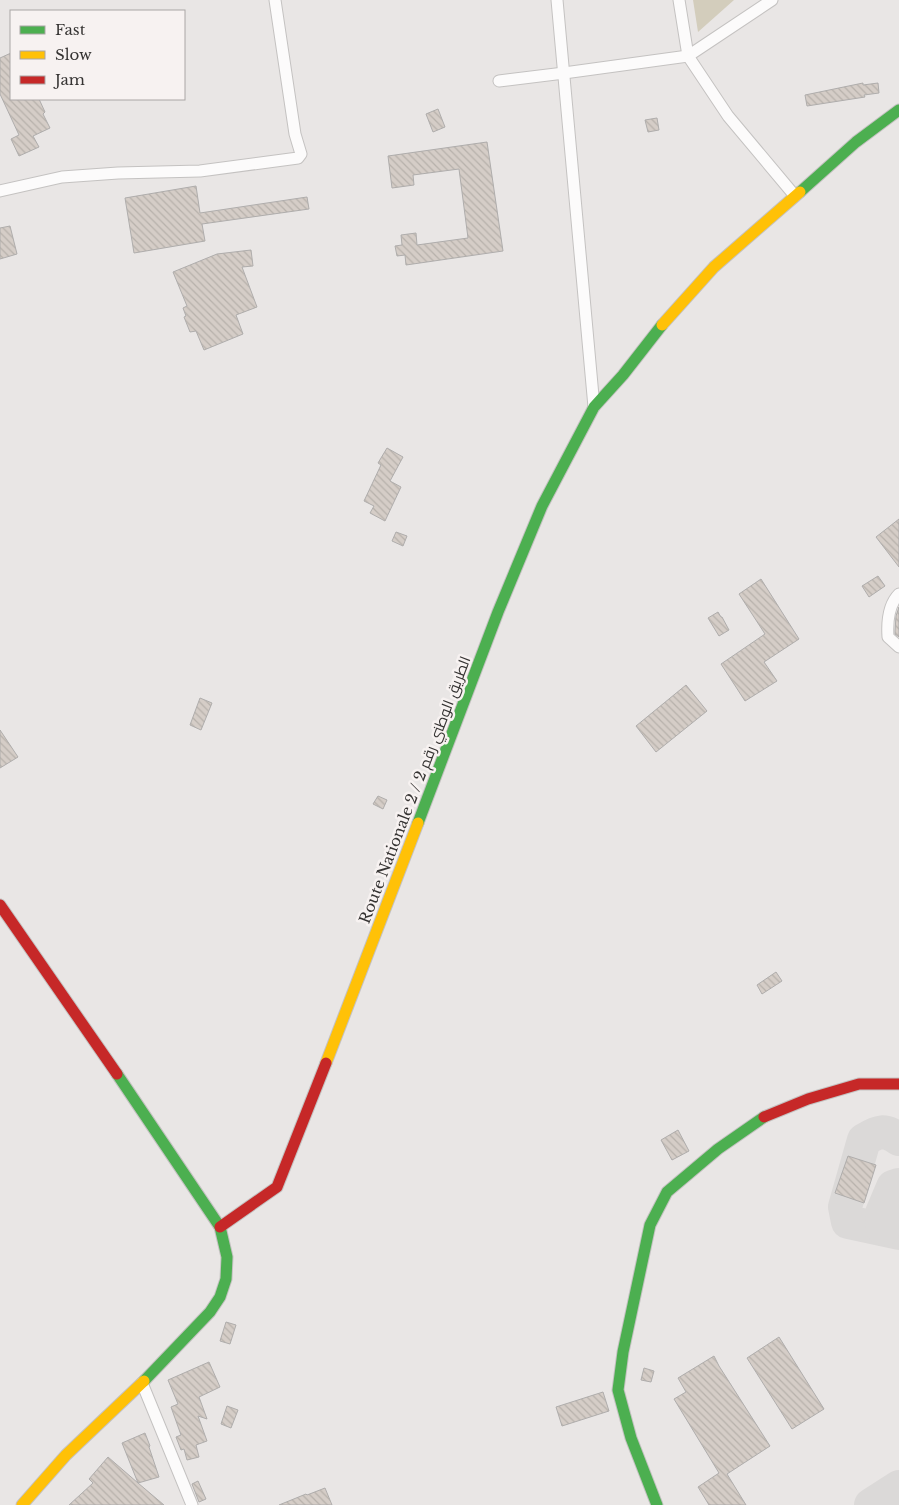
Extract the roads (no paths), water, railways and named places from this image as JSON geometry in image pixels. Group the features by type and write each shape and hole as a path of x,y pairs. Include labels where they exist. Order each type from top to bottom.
{"street":[{"path":"0,191 62,177 200,170 298,158 301,154 295,134 275,0"},
{"path":"557,0 594,407"},
{"path":"679,0 688,56 728,116 795,196"},
{"path":"499,81 564,74 688,56 772,0"},
{"name":"Route Nationale 2 / الطريق الوطني رقم 2","path":"220,1227 277,1187 364,967 498,612 542,506 594,407 623,375 662,325 714,267 856,142 899,110"},
{"path":"899,594 892,601 887,624 888,637 899,647"},
{"path":"0,905 220,1227 227,1257 226,1280 220,1297 210,1312 142,1383 66,1455 22,1505"},
{"path":"657,1505 631,1438 618,1390 623,1352 650,1225 667,1192 718,1149 763,1117 808,1099 859,1084 899,1084"},
{"path":"142,1383 192,1505"}]}
